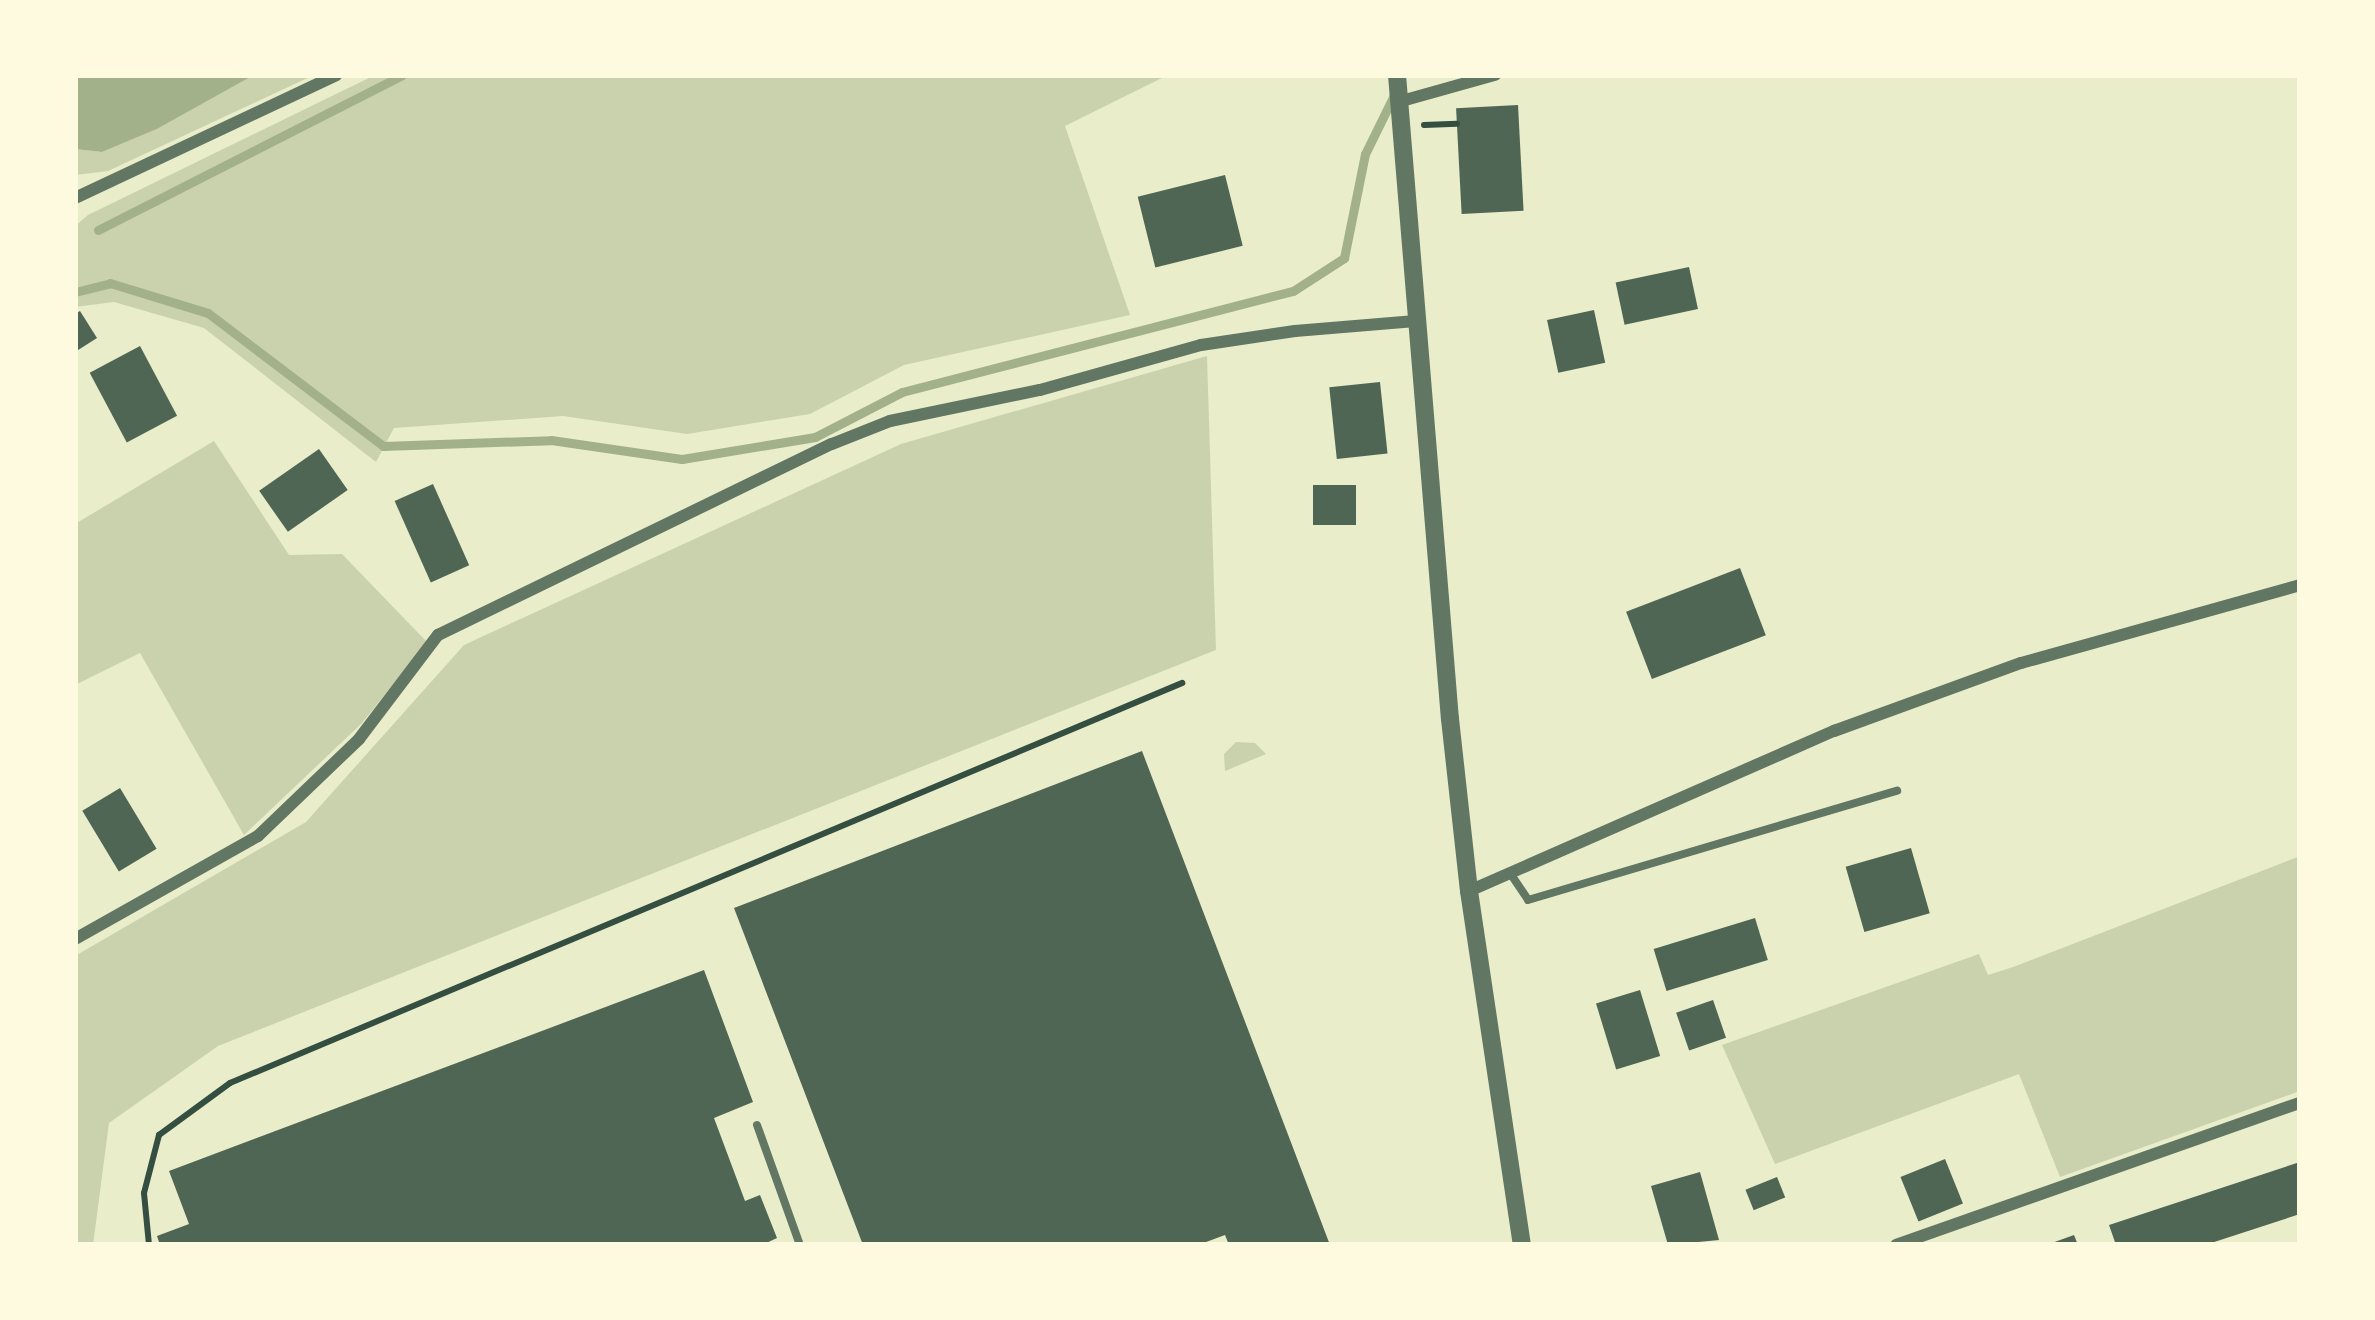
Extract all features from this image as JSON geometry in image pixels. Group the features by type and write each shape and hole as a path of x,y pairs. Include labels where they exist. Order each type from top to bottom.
{"street":[{"path":"75,198 336,75"},
{"path":"1397,75 1469,891 1522,1245"},
{"path":"1398,102 1495,75"},
{"path":"75,939 258,836 359,739 438,635 832,444 890,421 1040,390 1201,345 1416,321"},
{"path":"1469,891 1834,731 2021,663 2300,585"},
{"path":"1896,1245 2300,1103"}],"lane":[{"path":"1510,873 1528,900 1897,791"},
{"path":"757,1125 800,1245"}],"path":[{"path":"1424,125 1457,124"},
{"path":"149,1245 144,1193 159,1136 230,1083 1182,683"}],"shaded area":[{"path":"75,75 254,75 157,129 102,152 75,149"},
{"path":"254,75 314,75 108,171 75,175 75,149 102,152 157,129"},
{"path":"375,75 1168,75 1065,126 1130,315 904,365 810,414 687,434 563,416 394,428 376,462 204,328 114,302 75,307 75,226 88,215"},
{"path":"1207,356 1216,650 218,1046 109,1123 93,1245 75,1245 75,956 306,822 464,645 901,444"},
{"path":"214,441 289,555 342,554 427,642 362,723 244,835 140,653 75,685 75,524"},
{"path":"1236,742 1255,743 1266,754 1225,771 1224,754"},
{"path":"2300,856 2300,1091 2060,1177 2019,1074 1775,1164 1722,1045 1979,954 1988,975 2013,967"}],"building":[{"path":"1518,105 1524,211 1462,214 1456,108"},
{"path":"1225,175 1243,246 1155,268 1138,197"},
{"path":"1689,267 1698,309 1625,325 1616,283"},
{"path":"1594,310 1605,363 1558,373 1547,320"},
{"path":"80,311 97,338 75,352 75,314"},
{"path":"140,346 177,416 127,443 90,373"},
{"path":"1380,382 1388,454 1337,459 1329,387"},
{"path":"319,449 348,490 288,532 259,491"},
{"path":"433,484 469,565 431,582 395,501"},
{"path":"1313,485 1356,485 1356,525 1313,525"},
{"path":"1740,568 1766,635 1652,679 1626,612"},
{"path":"1142,751 1330,1245 1229,1245 1225,1235 1198,1245 863,1245 734,908"},
{"path":"120,788 157,849 119,872 82,811"},
{"path":"1911,848 1930,913 1864,932 1846,867"},
{"path":"1755,918 1768,960 1666,991 1654,949"},
{"path":"704,970 753,1102 714,1118 745,1201 760,1195 777,1238 762,1245 160,1245 157,1236 189,1224 169,1171"},
{"path":"1640,990 1660,1056 1616,1069 1596,1003"},
{"path":"1713,1000 1726,1038 1689,1051 1676,1013"},
{"path":"1945,1159 1963,1204 1918,1221 1900,1177"},
{"path":"2300,1162 2300,1214 2205,1245 2116,1245 2109,1225"},
{"path":"1700,1172 1719,1240 1668,1245 1651,1186"},
{"path":"1777,1177 1785,1197 1754,1210 1745,1190"},
{"path":"2074,1235 2078,1245 2049,1245 2049,1244"}],"waterway":[{"path":"98,230 402,75"},
{"path":"75,292 110,283 208,313 383,446 551,440 682,459 815,437 902,392 1293,291 1344,258 1365,154 1396,91"}]}
